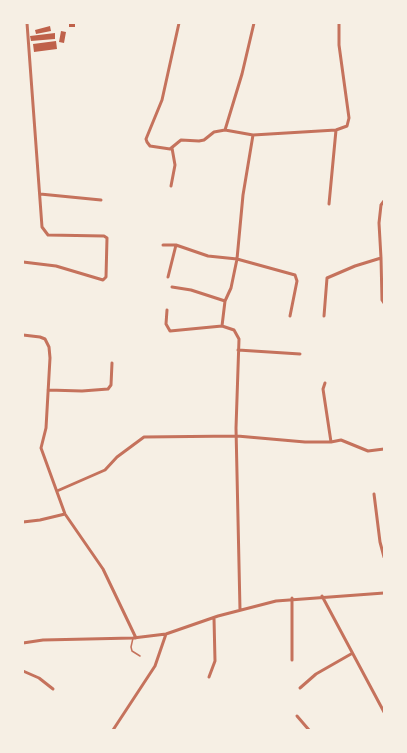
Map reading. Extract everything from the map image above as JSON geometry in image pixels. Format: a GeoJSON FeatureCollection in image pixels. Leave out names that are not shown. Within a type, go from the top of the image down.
{"type":"FeatureCollection","features":[{"type":"Feature","properties":{"kind":"street"},"geometry":{"type":"LineString","coordinates":[[23,262],[56,266],[103,280],[106,277],[107,238],[104,236],[48,235],[42,227],[27,23]]}},
{"type":"Feature","properties":{"kind":"street"},"geometry":{"type":"LineString","coordinates":[[179,23],[162,100],[146,140],[150,146],[172,148],[181,140],[200,141],[214,132],[225,130],[253,135],[336,130],[345,127],[349,122],[339,45],[339,23]]}},
{"type":"Feature","properties":{"kind":"street"},"geometry":{"type":"LineString","coordinates":[[225,130],[242,74],[254,23]]}},
{"type":"Feature","properties":{"kind":"street"},"geometry":{"type":"LineString","coordinates":[[329,204],[336,130]]}},
{"type":"Feature","properties":{"kind":"street"},"geometry":{"type":"LineString","coordinates":[[222,326],[225,301],[231,288],[237,259],[243,195],[253,135]]}},
{"type":"Feature","properties":{"kind":"street"},"geometry":{"type":"LineString","coordinates":[[171,186],[175,165],[172,148]]}},
{"type":"Feature","properties":{"kind":"street"},"geometry":{"type":"LineString","coordinates":[[40,194],[101,200]]}},
{"type":"Feature","properties":{"kind":"street"},"geometry":{"type":"LineString","coordinates":[[384,202],[381,205],[379,223],[382,258],[382,297],[384,303]]}},
{"type":"Feature","properties":{"kind":"street"},"geometry":{"type":"LineString","coordinates":[[163,245],[176,245],[208,256],[237,259],[295,275],[297,281],[290,316]]}},
{"type":"Feature","properties":{"kind":"street"},"geometry":{"type":"LineString","coordinates":[[168,277],[176,245]]}},
{"type":"Feature","properties":{"kind":"street"},"geometry":{"type":"LineString","coordinates":[[324,316],[327,278],[354,266],[382,258]]}},
{"type":"Feature","properties":{"kind":"street"},"geometry":{"type":"LineString","coordinates":[[172,288],[191,290],[225,301]]}},
{"type":"Feature","properties":{"kind":"street"},"geometry":{"type":"LineString","coordinates":[[167,310],[166,324],[170,331],[222,326],[232,328],[236,332],[238,339],[237,436],[240,610]]}},
{"type":"Feature","properties":{"kind":"street"},"geometry":{"type":"LineString","coordinates":[[23,335],[40,337],[48,343],[50,358],[46,428],[42,448],[65,514],[103,569],[134,638]]}},
{"type":"Feature","properties":{"kind":"street"},"geometry":{"type":"LineString","coordinates":[[238,350],[300,354]]}},
{"type":"Feature","properties":{"kind":"street"},"geometry":{"type":"LineString","coordinates":[[48,390],[82,391],[108,388],[111,385],[112,363]]}},
{"type":"Feature","properties":{"kind":"street"},"geometry":{"type":"LineString","coordinates":[[325,383],[323,389],[331,442]]}},
{"type":"Feature","properties":{"kind":"street"},"geometry":{"type":"LineString","coordinates":[[57,491],[105,470],[117,457],[144,437],[237,436],[305,442],[331,442],[341,440],[368,451],[384,449]]}},
{"type":"Feature","properties":{"kind":"street"},"geometry":{"type":"LineString","coordinates":[[374,494],[380,542],[384,557]]}},
{"type":"Feature","properties":{"kind":"street"},"geometry":{"type":"LineString","coordinates":[[23,522],[40,520],[65,514]]}},
{"type":"Feature","properties":{"kind":"street"},"geometry":{"type":"LineString","coordinates":[[23,643],[43,640],[134,638],[166,634],[276,600],[322,596],[384,594]]}},
{"type":"Feature","properties":{"kind":"street"},"geometry":{"type":"LineString","coordinates":[[322,596],[351,654],[384,712]]}},
{"type":"Feature","properties":{"kind":"street"},"geometry":{"type":"LineString","coordinates":[[292,598],[292,660]]}},
{"type":"Feature","properties":{"kind":"street"},"geometry":{"type":"LineString","coordinates":[[209,677],[215,661],[214,618]]}},
{"type":"Feature","properties":{"kind":"street"},"geometry":{"type":"LineString","coordinates":[[113,730],[155,666],[166,634]]}},
{"type":"Feature","properties":{"kind":"street"},"geometry":{"type":"LineString","coordinates":[[300,688],[316,674],[351,654]]}},
{"type":"Feature","properties":{"kind":"street"},"geometry":{"type":"LineString","coordinates":[[23,671],[39,678],[52,689]]}},
{"type":"Feature","properties":{"kind":"street"},"geometry":{"type":"LineString","coordinates":[[297,716],[310,730]]}},
{"type":"Feature","properties":{"kind":"lane"},"geometry":{"type":"LineString","coordinates":[[134,638],[131,647],[132,651],[135,655],[140,656]]}},
{"type":"Feature","properties":{"kind":"building"},"geometry":{"type":"Polygon","coordinates":[[[69,23],[75,23],[75,27],[69,27],[69,23]]]}},
{"type":"Feature","properties":{"kind":"building"},"geometry":{"type":"Polygon","coordinates":[[[50,26],[51,31],[36,34],[35,30],[50,26]]]}},
{"type":"Feature","properties":{"kind":"building"},"geometry":{"type":"Polygon","coordinates":[[[61,31],[66,32],[64,43],[59,42],[61,31]]]}},
{"type":"Feature","properties":{"kind":"building"},"geometry":{"type":"Polygon","coordinates":[[[55,33],[55,39],[31,41],[30,36],[55,33]]]}},
{"type":"Feature","properties":{"kind":"building"},"geometry":{"type":"Polygon","coordinates":[[[56,41],[57,49],[34,52],[33,44],[56,41]]]}}]}
